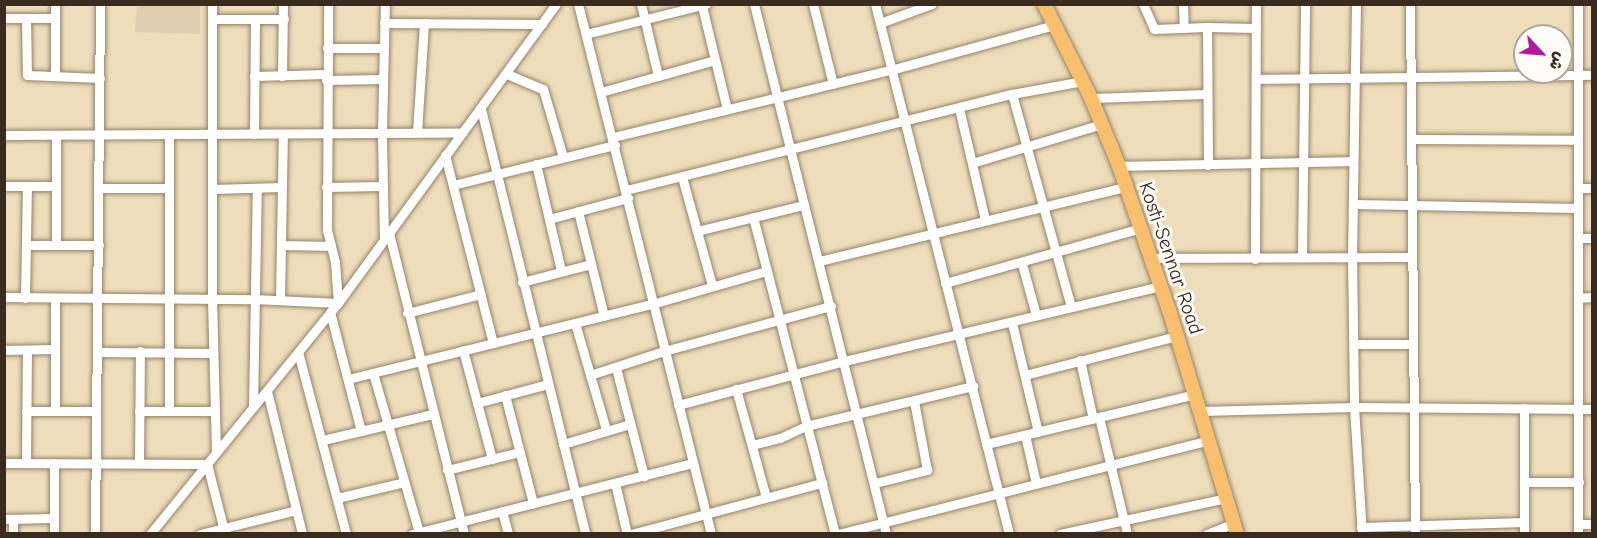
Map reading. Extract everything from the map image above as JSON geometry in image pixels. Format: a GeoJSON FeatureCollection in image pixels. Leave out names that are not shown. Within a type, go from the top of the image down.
{"type":"FeatureCollection","features":[{"type":"Feature","properties":{"kind":"highway","name":"Kosti-Sennar Road"},"geometry":{"type":"LineString","coordinates":[[1044,4],[1091,98],[1119,166],[1202,411],[1236,528]]}},
{"type":"Feature","properties":{"kind":"street"},"geometry":{"type":"LineString","coordinates":[[55,76],[56,4]]}},
{"type":"Feature","properties":{"kind":"street"},"geometry":{"type":"LineString","coordinates":[[95,534],[100,4]]}},
{"type":"Feature","properties":{"kind":"street"},"geometry":{"type":"LineString","coordinates":[[212,4],[212,298],[216,453]]}},
{"type":"Feature","properties":{"kind":"street"},"geometry":{"type":"LineString","coordinates":[[282,76],[283,4]]}},
{"type":"Feature","properties":{"kind":"street"},"geometry":{"type":"LineString","coordinates":[[328,4],[325,133],[327,229],[338,303]]}},
{"type":"Feature","properties":{"kind":"street"},"geometry":{"type":"LineString","coordinates":[[385,4],[382,132],[386,236],[464,534]]}},
{"type":"Feature","properties":{"kind":"street"},"geometry":{"type":"LineString","coordinates":[[150,534],[338,303],[556,4]]}},
{"type":"Feature","properties":{"kind":"street"},"geometry":{"type":"LineString","coordinates":[[578,4],[711,534]]}},
{"type":"Feature","properties":{"kind":"street"},"geometry":{"type":"LineString","coordinates":[[641,4],[658,76]]}},
{"type":"Feature","properties":{"kind":"street"},"geometry":{"type":"LineString","coordinates":[[754,4],[885,529]]}},
{"type":"Feature","properties":{"kind":"street"},"geometry":{"type":"LineString","coordinates":[[813,4],[833,84]]}},
{"type":"Feature","properties":{"kind":"street"},"geometry":{"type":"LineString","coordinates":[[875,4],[973,386],[1008,534]]}},
{"type":"Feature","properties":{"kind":"street"},"geometry":{"type":"LineString","coordinates":[[880,23],[932,4]]}},
{"type":"Feature","properties":{"kind":"street"},"geometry":{"type":"LineString","coordinates":[[1143,4],[1152,28],[1256,28]]}},
{"type":"Feature","properties":{"kind":"street"},"geometry":{"type":"LineString","coordinates":[[1183,4],[1184,28]]}},
{"type":"Feature","properties":{"kind":"street"},"geometry":{"type":"LineString","coordinates":[[1255,259],[1256,4]]}},
{"type":"Feature","properties":{"kind":"street"},"geometry":{"type":"LineString","coordinates":[[1302,256],[1305,4]]}},
{"type":"Feature","properties":{"kind":"street"},"geometry":{"type":"LineString","coordinates":[[1356,4],[1352,256],[1354,407],[1361,530],[1415,530],[1524,522]]}},
{"type":"Feature","properties":{"kind":"street"},"geometry":{"type":"LineString","coordinates":[[1410,4],[1415,530]]}},
{"type":"Feature","properties":{"kind":"street"},"geometry":{"type":"LineString","coordinates":[[1578,4],[1577,140],[1580,238],[1578,529],[1593,524]]}},
{"type":"Feature","properties":{"kind":"street"},"geometry":{"type":"LineString","coordinates":[[586,34],[704,5],[727,109]]}},
{"type":"Feature","properties":{"kind":"street"},"geometry":{"type":"LineString","coordinates":[[4,18],[55,18]]}},
{"type":"Feature","properties":{"kind":"street"},"geometry":{"type":"LineString","coordinates":[[26,18],[26,74],[100,78]]}},
{"type":"Feature","properties":{"kind":"street"},"geometry":{"type":"LineString","coordinates":[[212,19],[284,20]]}},
{"type":"Feature","properties":{"kind":"street"},"geometry":{"type":"LineString","coordinates":[[254,134],[255,19]]}},
{"type":"Feature","properties":{"kind":"street"},"geometry":{"type":"LineString","coordinates":[[384,23],[542,24]]}},
{"type":"Feature","properties":{"kind":"street"},"geometry":{"type":"LineString","coordinates":[[417,132],[424,23]]}},
{"type":"Feature","properties":{"kind":"street"},"geometry":{"type":"LineString","coordinates":[[453,185],[563,157],[727,109],[891,70],[1054,25]]}},
{"type":"Feature","properties":{"kind":"street"},"geometry":{"type":"LineString","coordinates":[[1207,27],[1208,165]]}},
{"type":"Feature","properties":{"kind":"street"},"geometry":{"type":"LineString","coordinates":[[327,48],[383,48]]}},
{"type":"Feature","properties":{"kind":"street"},"geometry":{"type":"LineString","coordinates":[[601,92],[715,60]]}},
{"type":"Feature","properties":{"kind":"street"},"geometry":{"type":"LineString","coordinates":[[507,74],[543,89],[563,157]]}},
{"type":"Feature","properties":{"kind":"street"},"geometry":{"type":"LineString","coordinates":[[1257,79],[1354,76],[1593,75]]}},
{"type":"Feature","properties":{"kind":"street"},"geometry":{"type":"LineString","coordinates":[[254,76],[383,79]]}},
{"type":"Feature","properties":{"kind":"street"},"geometry":{"type":"LineString","coordinates":[[549,219],[682,177],[1012,94],[1083,81]]}},
{"type":"Feature","properties":{"kind":"street"},"geometry":{"type":"LineString","coordinates":[[1012,94],[1071,307]]}},
{"type":"Feature","properties":{"kind":"street"},"geometry":{"type":"LineString","coordinates":[[1091,98],[1207,94]]}},
{"type":"Feature","properties":{"kind":"street"},"geometry":{"type":"LineString","coordinates":[[959,108],[986,220]]}},
{"type":"Feature","properties":{"kind":"street"},"geometry":{"type":"LineString","coordinates":[[481,109],[495,174],[585,534]]}},
{"type":"Feature","properties":{"kind":"street"},"geometry":{"type":"LineString","coordinates":[[972,163],[1102,124]]}},
{"type":"Feature","properties":{"kind":"street"},"geometry":{"type":"LineString","coordinates":[[4,135],[462,133]]}},
{"type":"Feature","properties":{"kind":"street"},"geometry":{"type":"LineString","coordinates":[[280,300],[283,134]]}},
{"type":"Feature","properties":{"kind":"street"},"geometry":{"type":"LineString","coordinates":[[56,135],[56,245]]}},
{"type":"Feature","properties":{"kind":"street"},"geometry":{"type":"LineString","coordinates":[[169,135],[169,410]]}},
{"type":"Feature","properties":{"kind":"street"},"geometry":{"type":"LineString","coordinates":[[1411,140],[1577,140]]}},
{"type":"Feature","properties":{"kind":"street"},"geometry":{"type":"LineString","coordinates":[[445,156],[493,343]]}},
{"type":"Feature","properties":{"kind":"street"},"geometry":{"type":"LineString","coordinates":[[1119,166],[1257,165],[1304,161],[1353,161]]}},
{"type":"Feature","properties":{"kind":"street"},"geometry":{"type":"LineString","coordinates":[[536,164],[561,271]]}},
{"type":"Feature","properties":{"kind":"street"},"geometry":{"type":"LineString","coordinates":[[682,177],[712,285]]}},
{"type":"Feature","properties":{"kind":"street"},"geometry":{"type":"LineString","coordinates":[[4,186],[56,186]]}},
{"type":"Feature","properties":{"kind":"street"},"geometry":{"type":"LineString","coordinates":[[26,298],[27,186]]}},
{"type":"Feature","properties":{"kind":"street"},"geometry":{"type":"LineString","coordinates":[[326,187],[383,186]]}},
{"type":"Feature","properties":{"kind":"street"},"geometry":{"type":"LineString","coordinates":[[212,189],[282,187]]}},
{"type":"Feature","properties":{"kind":"street"},"geometry":{"type":"LineString","coordinates":[[819,261],[1126,187]]}},
{"type":"Feature","properties":{"kind":"street"},"geometry":{"type":"LineString","coordinates":[[100,188],[169,188]]}},
{"type":"Feature","properties":{"kind":"street"},"geometry":{"type":"LineString","coordinates":[[254,408],[257,188]]}},
{"type":"Feature","properties":{"kind":"street"},"geometry":{"type":"LineString","coordinates":[[1578,188],[1593,188]]}},
{"type":"Feature","properties":{"kind":"street"},"geometry":{"type":"LineString","coordinates":[[1353,204],[1578,208]]}},
{"type":"Feature","properties":{"kind":"street"},"geometry":{"type":"LineString","coordinates":[[698,231],[804,205]]}},
{"type":"Feature","properties":{"kind":"street"},"geometry":{"type":"LineString","coordinates":[[578,211],[603,316]]}},
{"type":"Feature","properties":{"kind":"street"},"geometry":{"type":"LineString","coordinates":[[753,217],[836,534],[885,529],[999,492],[1210,440]]}},
{"type":"Feature","properties":{"kind":"street"},"geometry":{"type":"LineString","coordinates":[[945,283],[1058,254],[1141,228]]}},
{"type":"Feature","properties":{"kind":"street"},"geometry":{"type":"LineString","coordinates":[[1580,238],[1593,238]]}},
{"type":"Feature","properties":{"kind":"street"},"geometry":{"type":"LineString","coordinates":[[282,244],[331,246]]}},
{"type":"Feature","properties":{"kind":"street"},"geometry":{"type":"LineString","coordinates":[[26,245],[99,245]]}},
{"type":"Feature","properties":{"kind":"street"},"geometry":{"type":"LineString","coordinates":[[1151,258],[1412,257]]}},
{"type":"Feature","properties":{"kind":"street"},"geometry":{"type":"LineString","coordinates":[[522,282],[591,264]]}},
{"type":"Feature","properties":{"kind":"street"},"geometry":{"type":"LineString","coordinates":[[1022,264],[1036,315]]}},
{"type":"Feature","properties":{"kind":"street"},"geometry":{"type":"LineString","coordinates":[[348,380],[652,304],[766,271]]}},
{"type":"Feature","properties":{"kind":"street"},"geometry":{"type":"LineString","coordinates":[[678,405],[844,361],[1161,286]]}},
{"type":"Feature","properties":{"kind":"street"},"geometry":{"type":"LineString","coordinates":[[407,313],[481,294]]}},
{"type":"Feature","properties":{"kind":"street"},"geometry":{"type":"LineString","coordinates":[[4,297],[212,298],[338,303]]}},
{"type":"Feature","properties":{"kind":"street"},"geometry":{"type":"LineString","coordinates":[[1578,298],[1593,297]]}},
{"type":"Feature","properties":{"kind":"street"},"geometry":{"type":"LineString","coordinates":[[55,298],[55,411]]}},
{"type":"Feature","properties":{"kind":"street"},"geometry":{"type":"LineString","coordinates":[[590,375],[664,351],[831,306]]}},
{"type":"Feature","properties":{"kind":"street"},"geometry":{"type":"LineString","coordinates":[[330,312],[361,431]]}},
{"type":"Feature","properties":{"kind":"street"},"geometry":{"type":"LineString","coordinates":[[575,323],[606,430]]}},
{"type":"Feature","properties":{"kind":"street"},"geometry":{"type":"LineString","coordinates":[[1012,323],[1038,432]]}},
{"type":"Feature","properties":{"kind":"street"},"geometry":{"type":"LineString","coordinates":[[1025,375],[1177,336]]}},
{"type":"Feature","properties":{"kind":"street"},"geometry":{"type":"LineString","coordinates":[[1354,344],[1413,344]]}},
{"type":"Feature","properties":{"kind":"street"},"geometry":{"type":"LineString","coordinates":[[4,350],[54,349]]}},
{"type":"Feature","properties":{"kind":"street"},"geometry":{"type":"LineString","coordinates":[[26,463],[27,350]]}},
{"type":"Feature","properties":{"kind":"street"},"geometry":{"type":"LineString","coordinates":[[463,350],[492,459]]}},
{"type":"Feature","properties":{"kind":"street"},"geometry":{"type":"LineString","coordinates":[[139,462],[140,351]]}},
{"type":"Feature","properties":{"kind":"street"},"geometry":{"type":"LineString","coordinates":[[98,352],[213,353]]}},
{"type":"Feature","properties":{"kind":"street"},"geometry":{"type":"LineString","coordinates":[[298,352],[346,534]]}},
{"type":"Feature","properties":{"kind":"street"},"geometry":{"type":"LineString","coordinates":[[1080,360],[1111,465],[1126,534]]}},
{"type":"Feature","properties":{"kind":"street"},"geometry":{"type":"LineString","coordinates":[[616,368],[644,476]]}},
{"type":"Feature","properties":{"kind":"street"},"geometry":{"type":"LineString","coordinates":[[373,373],[416,533],[693,463]]}},
{"type":"Feature","properties":{"kind":"street"},"geometry":{"type":"LineString","coordinates":[[477,403],[548,384]]}},
{"type":"Feature","properties":{"kind":"street"},"geometry":{"type":"LineString","coordinates":[[752,445],[780,438],[806,426],[973,386]]}},
{"type":"Feature","properties":{"kind":"street"},"geometry":{"type":"LineString","coordinates":[[736,389],[766,497]]}},
{"type":"Feature","properties":{"kind":"street"},"geometry":{"type":"LineString","coordinates":[[267,391],[302,534]]}},
{"type":"Feature","properties":{"kind":"street"},"geometry":{"type":"LineString","coordinates":[[986,444],[1196,394]]}},
{"type":"Feature","properties":{"kind":"street"},"geometry":{"type":"LineString","coordinates":[[505,395],[533,504]]}},
{"type":"Feature","properties":{"kind":"street"},"geometry":{"type":"LineString","coordinates":[[875,483],[927,470],[914,401]]}},
{"type":"Feature","properties":{"kind":"street"},"geometry":{"type":"LineString","coordinates":[[1202,411],[1354,407],[1593,409]]}},
{"type":"Feature","properties":{"kind":"street"},"geometry":{"type":"LineString","coordinates":[[1524,408],[1524,534]]}},
{"type":"Feature","properties":{"kind":"street"},"geometry":{"type":"LineString","coordinates":[[26,411],[96,411]]}},
{"type":"Feature","properties":{"kind":"street"},"geometry":{"type":"LineString","coordinates":[[139,411],[214,411]]}},
{"type":"Feature","properties":{"kind":"street"},"geometry":{"type":"LineString","coordinates":[[323,440],[432,414]]}},
{"type":"Feature","properties":{"kind":"street"},"geometry":{"type":"LineString","coordinates":[[563,444],[630,424]]}},
{"type":"Feature","properties":{"kind":"street"},"geometry":{"type":"LineString","coordinates":[[1025,435],[1036,483]]}},
{"type":"Feature","properties":{"kind":"street"},"geometry":{"type":"LineString","coordinates":[[447,470],[520,452]]}},
{"type":"Feature","properties":{"kind":"street"},"geometry":{"type":"LineString","coordinates":[[4,463],[207,464]]}},
{"type":"Feature","properties":{"kind":"street"},"geometry":{"type":"LineString","coordinates":[[54,463],[54,534]]}},
{"type":"Feature","properties":{"kind":"street"},"geometry":{"type":"LineString","coordinates":[[207,464],[225,530]]}},
{"type":"Feature","properties":{"kind":"street"},"geometry":{"type":"LineString","coordinates":[[337,498],[404,482]]}},
{"type":"Feature","properties":{"kind":"street"},"geometry":{"type":"LineString","coordinates":[[1524,482],[1579,482]]}},
{"type":"Feature","properties":{"kind":"street"},"geometry":{"type":"LineString","coordinates":[[615,483],[629,534],[657,530],[706,513],[822,483]]}},
{"type":"Feature","properties":{"kind":"street"},"geometry":{"type":"LineString","coordinates":[[1065,533],[1227,498]]}},
{"type":"Feature","properties":{"kind":"street"},"geometry":{"type":"LineString","coordinates":[[200,534],[225,530],[296,510]]}},
{"type":"Feature","properties":{"kind":"street"},"geometry":{"type":"LineString","coordinates":[[502,511],[508,534]]}},
{"type":"Feature","properties":{"kind":"street"},"geometry":{"type":"LineString","coordinates":[[13,534],[9,519],[54,518]]}},
{"type":"Feature","properties":{"kind":"street"},"geometry":{"type":"LineString","coordinates":[[1198,534],[1236,528]]}},
{"type":"Feature","properties":{"kind":"shaded area"},"geometry":{"type":"Polygon","coordinates":[[[137,5],[200,5],[200,34],[135,32],[137,5]]]}}]}
